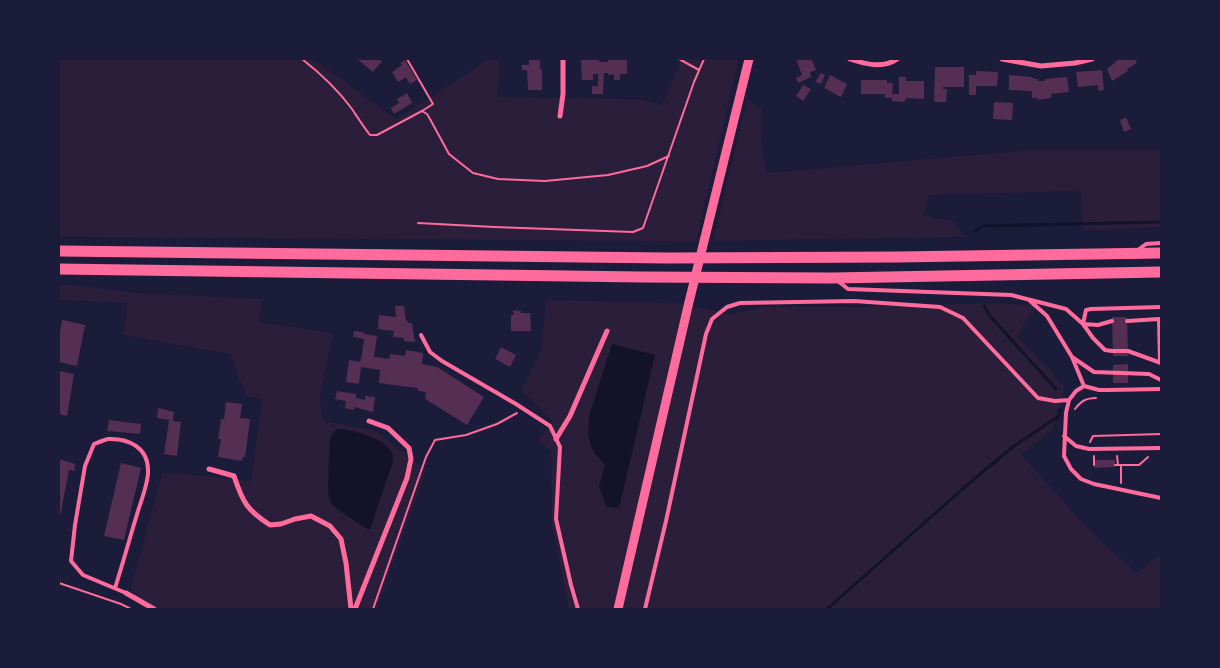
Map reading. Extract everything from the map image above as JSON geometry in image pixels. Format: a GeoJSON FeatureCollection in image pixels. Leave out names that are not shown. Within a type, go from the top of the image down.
{"type":"FeatureCollection","features":[{"type":"Feature","properties":{"kind":"highway"},"geometry":{"type":"LineString","coordinates":[[59,251],[667,258],[1161,253]]}},
{"type":"Feature","properties":{"kind":"highway"},"geometry":{"type":"LineString","coordinates":[[59,269],[832,278],[1161,272]]}},
{"type":"Feature","properties":{"kind":"street"},"geometry":{"type":"LineString","coordinates":[[560,116],[563,94],[563,59]]}},
{"type":"Feature","properties":{"kind":"street"},"geometry":{"type":"LineString","coordinates":[[618,609],[691,292],[749,59]]}},
{"type":"Feature","properties":{"kind":"street"},"geometry":{"type":"LineString","coordinates":[[850,59],[876,65],[892,62],[897,59]]}},
{"type":"Feature","properties":{"kind":"street"},"geometry":{"type":"LineString","coordinates":[[1002,59],[1041,66],[1075,63],[1092,59]]}},
{"type":"Feature","properties":{"kind":"street"},"geometry":{"type":"LineString","coordinates":[[556,439],[570,416],[608,331]]}},
{"type":"Feature","properties":{"kind":"street"},"geometry":{"type":"LineString","coordinates":[[355,609],[407,478],[411,459],[409,448],[394,433],[388,428],[369,421]]}},
{"type":"Feature","properties":{"kind":"street"},"geometry":{"type":"LineString","coordinates":[[209,469],[234,476],[240,496],[250,510],[270,525],[282,524],[310,516],[330,526],[340,539],[346,563],[351,609]]}},
{"type":"Feature","properties":{"kind":"street"},"geometry":{"type":"LineString","coordinates":[[126,593],[154,609]]}},
{"type":"Feature","properties":{"kind":"lane"},"geometry":{"type":"LineString","coordinates":[[1134,253],[1146,244],[1161,243]]}},
{"type":"Feature","properties":{"kind":"lane"},"geometry":{"type":"LineString","coordinates":[[832,278],[848,289],[1011,295],[1028,298],[1066,309],[1083,324],[1105,350],[1128,352],[1160,362],[1159,319],[1127,321]]}},
{"type":"Feature","properties":{"kind":"lane"},"geometry":{"type":"LineString","coordinates":[[1028,298],[1047,316],[1072,357],[1084,386]]}},
{"type":"Feature","properties":{"kind":"lane"},"geometry":{"type":"LineString","coordinates":[[645,609],[706,334],[712,319],[727,307],[740,303],[854,301],[940,307],[963,318],[1038,398],[1055,401],[1069,400]]}},
{"type":"Feature","properties":{"kind":"lane"},"geometry":{"type":"LineString","coordinates":[[1083,324],[1086,310],[1161,307]]}},
{"type":"Feature","properties":{"kind":"lane"},"geometry":{"type":"LineString","coordinates":[[1083,324],[1098,325],[1112,321]]}},
{"type":"Feature","properties":{"kind":"lane"},"geometry":{"type":"LineString","coordinates":[[421,335],[430,352],[442,361],[550,426],[560,447],[556,519],[570,585],[578,609]]}},
{"type":"Feature","properties":{"kind":"lane"},"geometry":{"type":"LineString","coordinates":[[1072,357],[1094,372],[1150,374],[1161,380]]}},
{"type":"Feature","properties":{"kind":"lane"},"geometry":{"type":"LineString","coordinates":[[1161,389],[1099,390],[1084,386],[1076,391],[1069,400],[1064,436],[1064,456],[1071,469],[1081,479],[1094,484],[1161,498]]}},
{"type":"Feature","properties":{"kind":"lane"},"geometry":{"type":"LineString","coordinates":[[1064,436],[1076,446],[1089,449],[1161,448]]}},
{"type":"Feature","properties":{"kind":"lane"},"geometry":{"type":"LineString","coordinates":[[115,588],[148,472],[147,462],[143,453],[135,445],[126,440],[107,439],[94,444],[85,466],[75,525],[72,561],[83,575],[126,593]]}},
{"type":"Feature","properties":{"kind":"path"},"geometry":{"type":"LineString","coordinates":[[302,59],[336,90],[370,135],[377,135],[433,104],[407,59]]}},
{"type":"Feature","properties":{"kind":"path"},"geometry":{"type":"LineString","coordinates":[[679,59],[699,70]]}},
{"type":"Feature","properties":{"kind":"path"},"geometry":{"type":"LineString","coordinates":[[418,223],[633,232],[642,228],[704,59]]}},
{"type":"Feature","properties":{"kind":"path"},"geometry":{"type":"LineString","coordinates":[[422,111],[430,119],[450,154],[473,173],[498,179],[545,181],[608,175],[647,166],[669,156]]}},
{"type":"Feature","properties":{"kind":"path"},"geometry":{"type":"LineString","coordinates":[[1073,416],[1079,403],[1086,399],[1099,398]]}},
{"type":"Feature","properties":{"kind":"path"},"geometry":{"type":"LineString","coordinates":[[372,609],[426,457],[435,440],[466,435],[497,424],[524,410]]}},
{"type":"Feature","properties":{"kind":"path"},"geometry":{"type":"LineString","coordinates":[[1090,442],[1093,436],[1161,434]]}},
{"type":"Feature","properties":{"kind":"path"},"geometry":{"type":"LineString","coordinates":[[1094,454],[1094,465]]}},
{"type":"Feature","properties":{"kind":"path"},"geometry":{"type":"LineString","coordinates":[[1115,465],[1139,465],[1150,454]]}},
{"type":"Feature","properties":{"kind":"path"},"geometry":{"type":"LineString","coordinates":[[1121,465],[1121,483]]}},
{"type":"Feature","properties":{"kind":"path"},"geometry":{"type":"LineString","coordinates":[[59,583],[131,609]]}},
{"type":"Feature","properties":{"kind":"shaded area"},"geometry":{"type":"Polygon","coordinates":[[[59,59],[313,59],[397,119],[489,59],[498,59],[500,65],[498,97],[639,99],[662,105],[682,59],[739,59],[696,242],[59,237],[59,59]]]}},
{"type":"Feature","properties":{"kind":"shaded area"},"geometry":{"type":"Polygon","coordinates":[[[747,99],[761,109],[762,142],[766,173],[1032,150],[1161,150],[1161,227],[1083,230],[1081,191],[929,195],[924,216],[953,221],[966,237],[713,241],[747,99]]]}},
{"type":"Feature","properties":{"kind":"shaded area"},"geometry":{"type":"Polygon","coordinates":[[[59,285],[74,285],[137,293],[262,299],[259,322],[333,333],[320,396],[323,421],[377,431],[426,470],[377,609],[142,609],[131,587],[162,474],[179,473],[251,481],[262,399],[246,396],[230,354],[123,335],[128,303],[59,300],[59,285]]]}},
{"type":"Feature","properties":{"kind":"shaded area"},"geometry":{"type":"Polygon","coordinates":[[[546,300],[677,303],[731,314],[763,307],[854,307],[990,303],[1037,305],[1017,336],[1065,387],[1052,431],[1021,454],[1091,532],[1137,573],[1161,554],[1161,609],[569,609],[552,523],[551,451],[538,441],[552,421],[521,391],[542,348],[546,300]]]}},
{"type":"Feature","properties":{"kind":"shaded area"},"geometry":{"type":"Polygon","coordinates":[[[612,344],[655,355],[619,508],[607,507],[599,487],[605,464],[595,454],[588,435],[589,416],[612,344]]]}},
{"type":"Feature","properties":{"kind":"shaded area"},"geometry":{"type":"Polygon","coordinates":[[[337,429],[360,433],[378,440],[390,450],[393,456],[370,529],[342,512],[330,501],[328,481],[330,439],[337,429]]]}},
{"type":"Feature","properties":{"kind":"building"},"geometry":{"type":"Polygon","coordinates":[[[357,59],[379,59],[382,61],[373,72],[357,59]]]}},
{"type":"Feature","properties":{"kind":"building"},"geometry":{"type":"Polygon","coordinates":[[[529,59],[540,59],[542,90],[528,90],[527,70],[522,70],[522,65],[529,65],[529,59]]]}},
{"type":"Feature","properties":{"kind":"building"},"geometry":{"type":"Polygon","coordinates":[[[796,59],[811,59],[816,70],[810,72],[811,77],[798,83],[796,78],[802,75],[796,59]]]}},
{"type":"Feature","properties":{"kind":"building"},"geometry":{"type":"Polygon","coordinates":[[[1116,59],[1135,59],[1137,63],[1112,81],[1107,69],[1117,61],[1116,59]]]}},
{"type":"Feature","properties":{"kind":"building"},"geometry":{"type":"Polygon","coordinates":[[[405,60],[417,80],[410,84],[406,77],[398,82],[392,72],[402,65],[400,63],[405,60]]]}},
{"type":"Feature","properties":{"kind":"building"},"geometry":{"type":"Polygon","coordinates":[[[581,60],[608,62],[608,60],[627,60],[627,74],[620,74],[620,80],[614,80],[614,74],[608,75],[608,73],[604,73],[603,94],[592,94],[592,86],[598,86],[598,74],[593,74],[593,80],[582,80],[581,60]]]}},
{"type":"Feature","properties":{"kind":"building"},"geometry":{"type":"Polygon","coordinates":[[[935,67],[964,67],[964,87],[943,87],[943,89],[947,89],[946,102],[934,102],[935,67]]]}},
{"type":"Feature","properties":{"kind":"building"},"geometry":{"type":"Polygon","coordinates":[[[1102,70],[1104,90],[1098,91],[1098,85],[1078,87],[1076,72],[1102,70]]]}},
{"type":"Feature","properties":{"kind":"building"},"geometry":{"type":"Polygon","coordinates":[[[976,71],[998,72],[997,86],[976,86],[976,95],[969,95],[969,75],[976,75],[976,71]]]}},
{"type":"Feature","properties":{"kind":"building"},"geometry":{"type":"Polygon","coordinates":[[[821,73],[825,75],[821,84],[815,82],[821,73]]]}},
{"type":"Feature","properties":{"kind":"building"},"geometry":{"type":"Polygon","coordinates":[[[830,75],[847,84],[841,97],[824,88],[830,75]]]}},
{"type":"Feature","properties":{"kind":"building"},"geometry":{"type":"Polygon","coordinates":[[[1009,75],[1032,77],[1038,79],[1038,81],[1067,77],[1069,92],[1051,94],[1051,98],[1037,100],[1038,98],[1032,98],[1032,91],[1009,90],[1009,75]]]}},
{"type":"Feature","properties":{"kind":"building"},"geometry":{"type":"Polygon","coordinates":[[[899,77],[906,77],[906,81],[924,81],[924,99],[907,98],[904,102],[892,101],[892,98],[885,98],[885,94],[861,94],[861,80],[887,80],[887,83],[893,83],[892,94],[899,94],[899,77]]]}},
{"type":"Feature","properties":{"kind":"building"},"geometry":{"type":"Polygon","coordinates":[[[803,85],[811,89],[803,101],[796,96],[803,85]]]}},
{"type":"Feature","properties":{"kind":"building"},"geometry":{"type":"Polygon","coordinates":[[[407,93],[412,103],[394,114],[391,108],[399,103],[397,99],[407,93]]]}},
{"type":"Feature","properties":{"kind":"building"},"geometry":{"type":"Polygon","coordinates":[[[994,102],[1013,103],[1012,120],[993,119],[994,102]]]}},
{"type":"Feature","properties":{"kind":"building"},"geometry":{"type":"Polygon","coordinates":[[[1126,117],[1131,129],[1124,132],[1120,120],[1126,117]]]}},
{"type":"Feature","properties":{"kind":"building"},"geometry":{"type":"Polygon","coordinates":[[[395,306],[404,306],[406,321],[412,323],[415,342],[393,337],[394,331],[378,329],[379,315],[396,317],[395,306]]]}},
{"type":"Feature","properties":{"kind":"building"},"geometry":{"type":"Polygon","coordinates":[[[513,310],[521,311],[521,313],[530,313],[531,331],[511,331],[511,315],[514,315],[513,310]]]}},
{"type":"Feature","properties":{"kind":"building"},"geometry":{"type":"Polygon","coordinates":[[[1112,317],[1127,317],[1128,356],[1113,356],[1112,317]]]}},
{"type":"Feature","properties":{"kind":"building"},"geometry":{"type":"Polygon","coordinates":[[[62,320],[85,325],[77,366],[59,362],[59,338],[62,320]]]}},
{"type":"Feature","properties":{"kind":"building"},"geometry":{"type":"Polygon","coordinates":[[[354,331],[377,336],[374,357],[389,359],[390,354],[405,356],[406,350],[423,353],[422,364],[437,367],[484,397],[467,425],[425,399],[426,392],[418,391],[418,388],[379,383],[380,370],[361,367],[359,384],[346,382],[349,360],[360,362],[362,355],[364,339],[353,337],[354,331]]]}},
{"type":"Feature","properties":{"kind":"building"},"geometry":{"type":"Polygon","coordinates":[[[501,347],[516,355],[510,367],[495,359],[501,347]]]}},
{"type":"Feature","properties":{"kind":"building"},"geometry":{"type":"Polygon","coordinates":[[[1128,364],[1128,383],[1113,383],[1113,365],[1128,364]]]}},
{"type":"Feature","properties":{"kind":"building"},"geometry":{"type":"Polygon","coordinates":[[[59,371],[74,374],[67,416],[59,414],[59,371]]]}},
{"type":"Feature","properties":{"kind":"building"},"geometry":{"type":"Polygon","coordinates":[[[337,391],[356,394],[356,398],[365,400],[365,396],[375,397],[373,412],[354,407],[354,410],[345,408],[346,401],[335,399],[337,391]]]}},
{"type":"Feature","properties":{"kind":"building"},"geometry":{"type":"Polygon","coordinates":[[[226,402],[242,404],[240,418],[250,419],[245,457],[243,457],[242,461],[218,457],[221,439],[218,439],[221,419],[224,419],[226,402]]]}},
{"type":"Feature","properties":{"kind":"building"},"geometry":{"type":"Polygon","coordinates":[[[158,408],[174,412],[173,421],[181,422],[177,456],[164,454],[169,420],[157,418],[158,408]]]}},
{"type":"Feature","properties":{"kind":"building"},"geometry":{"type":"Polygon","coordinates":[[[109,420],[141,424],[140,434],[107,431],[109,420]]]}},
{"type":"Feature","properties":{"kind":"building"},"geometry":{"type":"Polygon","coordinates":[[[59,459],[75,464],[74,471],[69,470],[60,517],[59,459]]]}},
{"type":"Feature","properties":{"kind":"building"},"geometry":{"type":"Polygon","coordinates":[[[1094,460],[1115,460],[1115,467],[1094,468],[1094,460]]]}},
{"type":"Feature","properties":{"kind":"building"},"geometry":{"type":"Polygon","coordinates":[[[121,463],[141,468],[124,540],[104,536],[121,463]]]}},
{"type":"Feature","properties":{"kind":"waterway"},"geometry":{"type":"LineString","coordinates":[[975,231],[982,226],[1161,222]]}},
{"type":"Feature","properties":{"kind":"waterway"},"geometry":{"type":"LineString","coordinates":[[984,306],[990,316],[1056,389]]}},
{"type":"Feature","properties":{"kind":"waterway"},"geometry":{"type":"LineString","coordinates":[[827,609],[974,479],[1014,446],[1059,416],[1060,410]]}}]}
